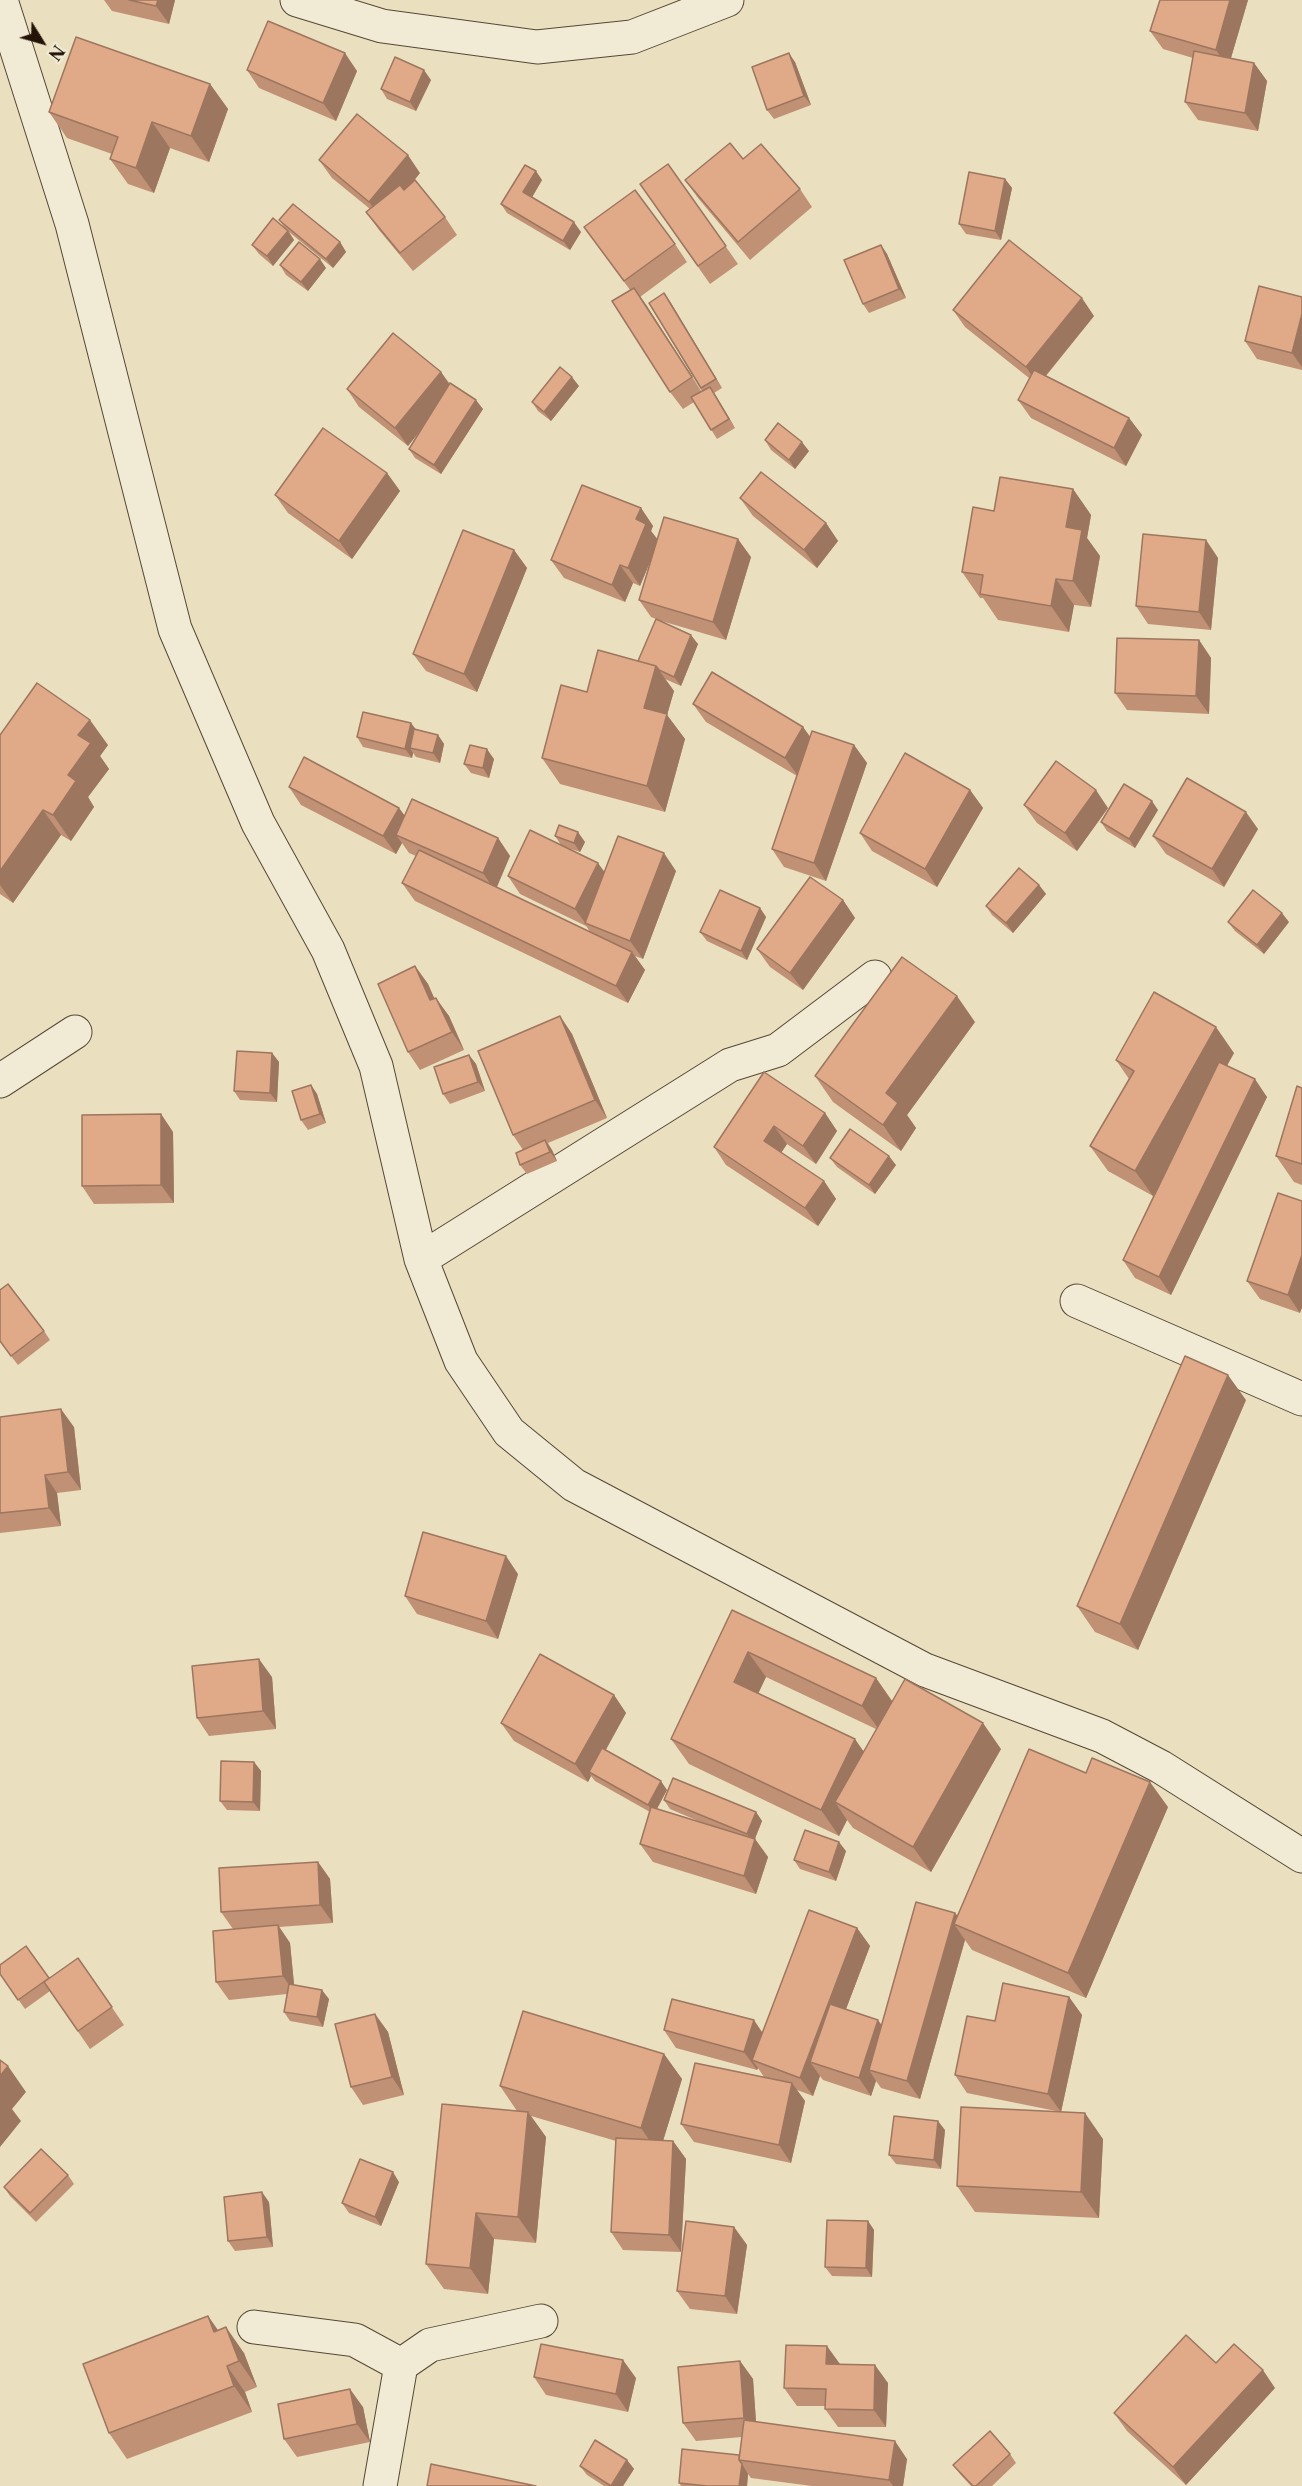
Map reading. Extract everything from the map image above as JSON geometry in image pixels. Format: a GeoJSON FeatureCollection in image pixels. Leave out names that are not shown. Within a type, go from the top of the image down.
{"type":"FeatureCollection","features":[{"type":"Feature","properties":{"kind":"street"},"geometry":{"type":"LineString","coordinates":[[1,0],[72,224],[175,629],[258,823],[328,950],[376,1066],[422,1259],[461,1361],[509,1432],[574,1485],[925,1670],[1102,1736],[1151,1761],[1302,1856]]}},
{"type":"Feature","properties":{"kind":"street"},"geometry":{"type":"LineString","coordinates":[[297,0],[382,26],[537,47],[632,38],[727,0]]}},
{"type":"Feature","properties":{"kind":"street"},"geometry":{"type":"LineString","coordinates":[[422,1259],[730,1065],[778,1050],[875,977]]}},
{"type":"Feature","properties":{"kind":"street"},"geometry":{"type":"LineString","coordinates":[[0,1081],[75,1032]]}},
{"type":"Feature","properties":{"kind":"street"},"geometry":{"type":"LineString","coordinates":[[1077,1301],[1302,1399]]}},
{"type":"Feature","properties":{"kind":"street"},"geometry":{"type":"LineString","coordinates":[[380,2486],[401,2366],[430,2345],[541,2321]]}},
{"type":"Feature","properties":{"kind":"street"},"geometry":{"type":"LineString","coordinates":[[254,2327],[355,2340],[401,2366]]}},
{"type":"Feature","properties":{"kind":"building"},"geometry":{"type":"Polygon","coordinates":[[[129,0],[158,0],[156,6],[129,0]]]}},
{"type":"Feature","properties":{"kind":"building"},"geometry":{"type":"Polygon","coordinates":[[[1160,0],[1230,0],[1216,50],[1150,31],[1160,0]]]}},
{"type":"Feature","properties":{"kind":"building"},"geometry":{"type":"Polygon","coordinates":[[[268,21],[345,53],[323,103],[247,70],[268,21]]]}},
{"type":"Feature","properties":{"kind":"building"},"geometry":{"type":"Polygon","coordinates":[[[76,37],[210,84],[191,136],[152,122],[136,168],[110,159],[118,137],[49,112],[76,37]]]}},
{"type":"Feature","properties":{"kind":"building"},"geometry":{"type":"Polygon","coordinates":[[[1194,51],[1254,63],[1245,113],[1185,102],[1194,51]]]}},
{"type":"Feature","properties":{"kind":"building"},"geometry":{"type":"Polygon","coordinates":[[[789,53],[804,96],[767,110],[752,67],[789,53]]]}},
{"type":"Feature","properties":{"kind":"building"},"geometry":{"type":"Polygon","coordinates":[[[395,57],[424,70],[410,102],[381,89],[395,57]]]}},
{"type":"Feature","properties":{"kind":"building"},"geometry":{"type":"Polygon","coordinates":[[[357,114],[408,155],[369,202],[319,160],[357,114]]]}},
{"type":"Feature","properties":{"kind":"building"},"geometry":{"type":"Polygon","coordinates":[[[730,143],[743,159],[761,144],[800,189],[738,242],[685,180],[730,143]]]}},
{"type":"Feature","properties":{"kind":"building"},"geometry":{"type":"Polygon","coordinates":[[[668,164],[726,246],[698,266],[640,184],[668,164]]]}},
{"type":"Feature","properties":{"kind":"building"},"geometry":{"type":"Polygon","coordinates":[[[525,165],[536,171],[523,192],[574,222],[563,241],[501,204],[525,165]]]}},
{"type":"Feature","properties":{"kind":"building"},"geometry":{"type":"Polygon","coordinates":[[[969,172],[1005,179],[995,231],[959,224],[969,172]]]}},
{"type":"Feature","properties":{"kind":"building"},"geometry":{"type":"Polygon","coordinates":[[[415,180],[445,217],[400,253],[366,212],[400,185],[404,190],[415,180]]]}},
{"type":"Feature","properties":{"kind":"building"},"geometry":{"type":"Polygon","coordinates":[[[635,190],[675,244],[624,281],[584,227],[635,190]]]}},
{"type":"Feature","properties":{"kind":"building"},"geometry":{"type":"Polygon","coordinates":[[[293,204],[340,242],[326,259],[279,220],[293,204]]]}},
{"type":"Feature","properties":{"kind":"building"},"geometry":{"type":"Polygon","coordinates":[[[273,218],[288,231],[267,256],[252,245],[273,218]]]}},
{"type":"Feature","properties":{"kind":"building"},"geometry":{"type":"Polygon","coordinates":[[[1009,240],[1082,298],[1026,367],[953,310],[1009,240]]]}},
{"type":"Feature","properties":{"kind":"building"},"geometry":{"type":"Polygon","coordinates":[[[299,242],[320,259],[301,282],[280,265],[299,242]]]}},
{"type":"Feature","properties":{"kind":"building"},"geometry":{"type":"Polygon","coordinates":[[[881,245],[899,289],[863,304],[844,260],[881,245]]]}},
{"type":"Feature","properties":{"kind":"building"},"geometry":{"type":"Polygon","coordinates":[[[1259,286],[1302,297],[1302,314],[1292,353],[1245,341],[1259,286]]]}},
{"type":"Feature","properties":{"kind":"building"},"geometry":{"type":"Polygon","coordinates":[[[634,288],[692,377],[670,392],[612,301],[634,288]]]}},
{"type":"Feature","properties":{"kind":"building"},"geometry":{"type":"Polygon","coordinates":[[[664,293],[716,379],[701,388],[649,303],[664,293]]]}},
{"type":"Feature","properties":{"kind":"building"},"geometry":{"type":"Polygon","coordinates":[[[393,333],[441,372],[395,428],[347,389],[393,333]]]}},
{"type":"Feature","properties":{"kind":"building"},"geometry":{"type":"Polygon","coordinates":[[[560,367],[572,377],[544,412],[532,402],[560,367]]]}},
{"type":"Feature","properties":{"kind":"building"},"geometry":{"type":"Polygon","coordinates":[[[1034,370],[1129,418],[1114,448],[1018,400],[1034,370]]]}},
{"type":"Feature","properties":{"kind":"building"},"geometry":{"type":"Polygon","coordinates":[[[450,383],[476,400],[434,465],[409,449],[450,383]]]}},
{"type":"Feature","properties":{"kind":"building"},"geometry":{"type":"Polygon","coordinates":[[[710,387],[729,419],[711,430],[691,397],[710,387]]]}},
{"type":"Feature","properties":{"kind":"building"},"geometry":{"type":"Polygon","coordinates":[[[778,423],[802,442],[789,460],[765,440],[778,423]]]}},
{"type":"Feature","properties":{"kind":"building"},"geometry":{"type":"Polygon","coordinates":[[[323,428],[387,473],[339,541],[275,495],[323,428]]]}},
{"type":"Feature","properties":{"kind":"building"},"geometry":{"type":"Polygon","coordinates":[[[761,472],[826,523],[804,550],[740,498],[761,472]]]}},
{"type":"Feature","properties":{"kind":"building"},"geometry":{"type":"Polygon","coordinates":[[[1000,477],[1073,489],[1066,527],[1082,530],[1073,581],[1056,579],[1051,606],[980,594],[983,575],[962,572],[973,507],[994,511],[1000,477]]]}},
{"type":"Feature","properties":{"kind":"building"},"geometry":{"type":"Polygon","coordinates":[[[582,485],[641,508],[636,519],[646,524],[628,568],[620,565],[612,585],[551,560],[582,485]]]}},
{"type":"Feature","properties":{"kind":"building"},"geometry":{"type":"Polygon","coordinates":[[[664,517],[738,539],[713,622],[639,600],[664,517]]]}},
{"type":"Feature","properties":{"kind":"building"},"geometry":{"type":"Polygon","coordinates":[[[463,530],[514,550],[464,674],[413,654],[463,530]]]}},
{"type":"Feature","properties":{"kind":"building"},"geometry":{"type":"Polygon","coordinates":[[[1143,534],[1206,540],[1199,612],[1136,606],[1143,534]]]}},
{"type":"Feature","properties":{"kind":"building"},"geometry":{"type":"Polygon","coordinates":[[[656,619],[691,635],[674,677],[659,670],[656,666],[638,661],[656,619]]]}},
{"type":"Feature","properties":{"kind":"building"},"geometry":{"type":"Polygon","coordinates":[[[1117,638],[1199,640],[1196,696],[1115,693],[1117,638]]]}},
{"type":"Feature","properties":{"kind":"building"},"geometry":{"type":"Polygon","coordinates":[[[598,650],[656,666],[644,708],[667,714],[647,786],[542,758],[561,685],[587,692],[598,650]]]}},
{"type":"Feature","properties":{"kind":"building"},"geometry":{"type":"Polygon","coordinates":[[[712,672],[803,727],[785,758],[693,704],[712,672]]]}},
{"type":"Feature","properties":{"kind":"building"},"geometry":{"type":"Polygon","coordinates":[[[37,683],[90,720],[78,735],[91,743],[68,775],[76,781],[53,815],[43,810],[0,871],[0,735],[37,683]]]}},
{"type":"Feature","properties":{"kind":"building"},"geometry":{"type":"Polygon","coordinates":[[[363,712],[411,723],[405,749],[357,737],[363,712]]]}},
{"type":"Feature","properties":{"kind":"building"},"geometry":{"type":"Polygon","coordinates":[[[414,729],[438,735],[433,753],[410,748],[414,729]]]}},
{"type":"Feature","properties":{"kind":"building"},"geometry":{"type":"Polygon","coordinates":[[[812,731],[854,745],[814,863],[772,849],[812,731]]]}},
{"type":"Feature","properties":{"kind":"building"},"geometry":{"type":"Polygon","coordinates":[[[470,745],[487,749],[483,768],[464,764],[470,745]]]}},
{"type":"Feature","properties":{"kind":"building"},"geometry":{"type":"Polygon","coordinates":[[[905,753],[970,790],[925,869],[860,833],[905,753]]]}},
{"type":"Feature","properties":{"kind":"building"},"geometry":{"type":"Polygon","coordinates":[[[304,757],[399,808],[383,836],[289,787],[304,757]]]}},
{"type":"Feature","properties":{"kind":"building"},"geometry":{"type":"Polygon","coordinates":[[[1056,761],[1096,790],[1065,833],[1024,805],[1056,761]]]}},
{"type":"Feature","properties":{"kind":"building"},"geometry":{"type":"Polygon","coordinates":[[[1187,778],[1246,812],[1212,869],[1153,836],[1187,778]]]}},
{"type":"Feature","properties":{"kind":"building"},"geometry":{"type":"Polygon","coordinates":[[[1124,784],[1152,801],[1129,839],[1101,822],[1124,784]]]}},
{"type":"Feature","properties":{"kind":"building"},"geometry":{"type":"Polygon","coordinates":[[[412,799],[498,838],[483,873],[396,835],[412,799]]]}},
{"type":"Feature","properties":{"kind":"building"},"geometry":{"type":"Polygon","coordinates":[[[559,825],[578,832],[574,843],[555,836],[559,825]]]}},
{"type":"Feature","properties":{"kind":"building"},"geometry":{"type":"Polygon","coordinates":[[[530,830],[598,863],[575,909],[508,876],[530,830]]]}},
{"type":"Feature","properties":{"kind":"building"},"geometry":{"type":"Polygon","coordinates":[[[618,836],[664,853],[630,941],[585,923],[618,836]]]}},
{"type":"Feature","properties":{"kind":"building"},"geometry":{"type":"Polygon","coordinates":[[[419,850],[632,952],[616,986],[402,883],[419,850]]]}},
{"type":"Feature","properties":{"kind":"building"},"geometry":{"type":"Polygon","coordinates":[[[1019,868],[1039,885],[1006,923],[986,906],[1019,868]]]}},
{"type":"Feature","properties":{"kind":"building"},"geometry":{"type":"Polygon","coordinates":[[[810,877],[843,900],[790,973],[757,949],[810,877]]]}},
{"type":"Feature","properties":{"kind":"building"},"geometry":{"type":"Polygon","coordinates":[[[720,890],[760,908],[741,951],[700,932],[720,890]]]}},
{"type":"Feature","properties":{"kind":"building"},"geometry":{"type":"Polygon","coordinates":[[[1253,890],[1282,913],[1257,945],[1228,922],[1253,890]]]}},
{"type":"Feature","properties":{"kind":"building"},"geometry":{"type":"Polygon","coordinates":[[[902,957],[957,996],[886,1093],[898,1103],[883,1125],[815,1076],[902,957]]]}},
{"type":"Feature","properties":{"kind":"building"},"geometry":{"type":"Polygon","coordinates":[[[415,966],[430,1000],[436,998],[452,1032],[408,1052],[378,984],[415,966]]]}},
{"type":"Feature","properties":{"kind":"building"},"geometry":{"type":"Polygon","coordinates":[[[1154,992],[1216,1027],[1135,1171],[1090,1146],[1134,1071],[1116,1060],[1154,992]]]}},
{"type":"Feature","properties":{"kind":"building"},"geometry":{"type":"Polygon","coordinates":[[[560,1016],[595,1100],[513,1135],[478,1051],[560,1016]]]}},
{"type":"Feature","properties":{"kind":"building"},"geometry":{"type":"Polygon","coordinates":[[[237,1051],[272,1053],[270,1093],[234,1091],[237,1051]]]}},
{"type":"Feature","properties":{"kind":"building"},"geometry":{"type":"Polygon","coordinates":[[[469,1055],[478,1082],[443,1094],[434,1067],[469,1055]]]}},
{"type":"Feature","properties":{"kind":"building"},"geometry":{"type":"Polygon","coordinates":[[[1219,1062],[1255,1079],[1159,1277],[1123,1260],[1219,1062]]]}},
{"type":"Feature","properties":{"kind":"building"},"geometry":{"type":"Polygon","coordinates":[[[764,1072],[825,1113],[803,1146],[774,1126],[764,1141],[824,1181],[805,1208],[714,1147],[764,1072]]]}},
{"type":"Feature","properties":{"kind":"building"},"geometry":{"type":"Polygon","coordinates":[[[311,1085],[320,1114],[301,1120],[292,1091],[311,1085]]]}},
{"type":"Feature","properties":{"kind":"building"},"geometry":{"type":"Polygon","coordinates":[[[1297,1086],[1302,1088],[1302,1164],[1276,1156],[1297,1086]]]}},
{"type":"Feature","properties":{"kind":"building"},"geometry":{"type":"Polygon","coordinates":[[[161,1114],[161,1185],[82,1186],[82,1115],[161,1114]]]}},
{"type":"Feature","properties":{"kind":"building"},"geometry":{"type":"Polygon","coordinates":[[[850,1129],[889,1156],[869,1185],[830,1158],[850,1129]]]}},
{"type":"Feature","properties":{"kind":"building"},"geometry":{"type":"Polygon","coordinates":[[[545,1140],[550,1152],[520,1165],[516,1153],[545,1140]]]}},
{"type":"Feature","properties":{"kind":"building"},"geometry":{"type":"Polygon","coordinates":[[[1278,1193],[1302,1201],[1302,1255],[1288,1295],[1247,1281],[1278,1193]]]}},
{"type":"Feature","properties":{"kind":"building"},"geometry":{"type":"Polygon","coordinates":[[[8,1284],[44,1331],[11,1356],[0,1341],[0,1290],[8,1284]]]}},
{"type":"Feature","properties":{"kind":"building"},"geometry":{"type":"Polygon","coordinates":[[[1185,1356],[1228,1375],[1120,1624],[1077,1606],[1185,1356]]]}},
{"type":"Feature","properties":{"kind":"building"},"geometry":{"type":"Polygon","coordinates":[[[61,1409],[68,1472],[45,1475],[49,1508],[0,1513],[0,1417],[61,1409]]]}},
{"type":"Feature","properties":{"kind":"building"},"geometry":{"type":"Polygon","coordinates":[[[423,1532],[506,1556],[486,1621],[405,1596],[423,1532]]]}},
{"type":"Feature","properties":{"kind":"building"},"geometry":{"type":"Polygon","coordinates":[[[732,1610],[876,1678],[862,1706],[748,1652],[734,1682],[855,1739],[821,1810],[671,1739],[732,1610]]]}},
{"type":"Feature","properties":{"kind":"building"},"geometry":{"type":"Polygon","coordinates":[[[540,1654],[614,1695],[575,1764],[501,1723],[540,1654]]]}},
{"type":"Feature","properties":{"kind":"building"},"geometry":{"type":"Polygon","coordinates":[[[259,1659],[263,1711],[197,1718],[192,1666],[259,1659]]]}},
{"type":"Feature","properties":{"kind":"building"},"geometry":{"type":"Polygon","coordinates":[[[905,1679],[983,1723],[913,1847],[835,1802],[905,1679]]]}},
{"type":"Feature","properties":{"kind":"building"},"geometry":{"type":"Polygon","coordinates":[[[602,1748],[661,1781],[648,1805],[589,1772],[602,1748]]]}},
{"type":"Feature","properties":{"kind":"building"},"geometry":{"type":"Polygon","coordinates":[[[1029,1749],[1086,1773],[1092,1758],[1150,1782],[1068,1973],[954,1924],[1029,1749]]]}},
{"type":"Feature","properties":{"kind":"building"},"geometry":{"type":"Polygon","coordinates":[[[221,1761],[254,1762],[253,1802],[220,1801],[221,1761]]]}},
{"type":"Feature","properties":{"kind":"building"},"geometry":{"type":"Polygon","coordinates":[[[673,1778],[756,1812],[747,1834],[664,1800],[673,1778]]]}},
{"type":"Feature","properties":{"kind":"building"},"geometry":{"type":"Polygon","coordinates":[[[651,1807],[755,1839],[744,1876],[640,1844],[651,1807]]]}},
{"type":"Feature","properties":{"kind":"building"},"geometry":{"type":"Polygon","coordinates":[[[805,1830],[839,1842],[829,1872],[794,1860],[805,1830]]]}},
{"type":"Feature","properties":{"kind":"building"},"geometry":{"type":"Polygon","coordinates":[[[318,1862],[320,1905],[221,1912],[219,1868],[318,1862]]]}},
{"type":"Feature","properties":{"kind":"building"},"geometry":{"type":"Polygon","coordinates":[[[916,1902],[955,1913],[907,2081],[869,2070],[916,1902]]]}},
{"type":"Feature","properties":{"kind":"building"},"geometry":{"type":"Polygon","coordinates":[[[809,1910],[857,1928],[800,2078],[752,2060],[809,1910]]]}},
{"type":"Feature","properties":{"kind":"building"},"geometry":{"type":"Polygon","coordinates":[[[278,1925],[283,1976],[216,1982],[213,1931],[278,1925]]]}},
{"type":"Feature","properties":{"kind":"building"},"geometry":{"type":"Polygon","coordinates":[[[26,1946],[49,1978],[18,2000],[0,1974],[0,1965],[26,1946]]]}},
{"type":"Feature","properties":{"kind":"building"},"geometry":{"type":"Polygon","coordinates":[[[78,1958],[112,2007],[78,2031],[44,1982],[78,1958]]]}},
{"type":"Feature","properties":{"kind":"building"},"geometry":{"type":"Polygon","coordinates":[[[1003,1983],[1069,1997],[1048,2094],[955,2075],[967,2016],[995,2021],[1003,1983]]]}},
{"type":"Feature","properties":{"kind":"building"},"geometry":{"type":"Polygon","coordinates":[[[289,1984],[322,1990],[317,2017],[284,2012],[289,1984]]]}},
{"type":"Feature","properties":{"kind":"building"},"geometry":{"type":"Polygon","coordinates":[[[672,1999],[754,2020],[744,2052],[664,2030],[672,1999]]]}},
{"type":"Feature","properties":{"kind":"building"},"geometry":{"type":"Polygon","coordinates":[[[830,2004],[878,2020],[859,2078],[810,2062],[830,2004]]]}},
{"type":"Feature","properties":{"kind":"building"},"geometry":{"type":"Polygon","coordinates":[[[523,2011],[664,2054],[641,2128],[500,2086],[523,2011]]]}},
{"type":"Feature","properties":{"kind":"building"},"geometry":{"type":"Polygon","coordinates":[[[375,2014],[392,2077],[351,2087],[335,2024],[375,2014]]]}},
{"type":"Feature","properties":{"kind":"building"},"geometry":{"type":"Polygon","coordinates":[[[0,2060],[8,2066],[0,2076],[0,2060]]]}},
{"type":"Feature","properties":{"kind":"building"},"geometry":{"type":"Polygon","coordinates":[[[695,2063],[792,2083],[779,2145],[681,2124],[695,2063]]]}},
{"type":"Feature","properties":{"kind":"building"},"geometry":{"type":"Polygon","coordinates":[[[442,2104],[528,2112],[518,2217],[476,2213],[470,2268],[426,2264],[442,2104]]]}},
{"type":"Feature","properties":{"kind":"building"},"geometry":{"type":"Polygon","coordinates":[[[961,2107],[1085,2113],[1081,2192],[957,2186],[961,2107]]]}},
{"type":"Feature","properties":{"kind":"building"},"geometry":{"type":"Polygon","coordinates":[[[894,2116],[938,2121],[934,2160],[889,2155],[894,2116]]]}},
{"type":"Feature","properties":{"kind":"building"},"geometry":{"type":"Polygon","coordinates":[[[616,2138],[673,2141],[669,2235],[611,2232],[616,2138]]]}},
{"type":"Feature","properties":{"kind":"building"},"geometry":{"type":"Polygon","coordinates":[[[41,2149],[68,2175],[30,2213],[4,2187],[41,2149]]]}},
{"type":"Feature","properties":{"kind":"building"},"geometry":{"type":"Polygon","coordinates":[[[360,2159],[393,2172],[375,2217],[342,2203],[360,2159]]]}},
{"type":"Feature","properties":{"kind":"building"},"geometry":{"type":"Polygon","coordinates":[[[262,2192],[267,2237],[228,2241],[224,2197],[262,2192]]]}},
{"type":"Feature","properties":{"kind":"building"},"geometry":{"type":"Polygon","coordinates":[[[827,2220],[868,2221],[866,2268],[825,2267],[827,2220]]]}},
{"type":"Feature","properties":{"kind":"building"},"geometry":{"type":"Polygon","coordinates":[[[686,2221],[734,2227],[725,2296],[677,2291],[686,2221]]]}},
{"type":"Feature","properties":{"kind":"building"},"geometry":{"type":"Polygon","coordinates":[[[208,2316],[214,2332],[226,2327],[239,2361],[227,2366],[234,2386],[109,2433],[83,2364],[208,2316]]]}},
{"type":"Feature","properties":{"kind":"building"},"geometry":{"type":"Polygon","coordinates":[[[1186,2335],[1216,2363],[1234,2344],[1263,2370],[1173,2467],[1114,2413],[1186,2335]]]}},
{"type":"Feature","properties":{"kind":"building"},"geometry":{"type":"Polygon","coordinates":[[[541,2344],[623,2360],[616,2394],[534,2377],[541,2344]]]}},
{"type":"Feature","properties":{"kind":"building"},"geometry":{"type":"Polygon","coordinates":[[[786,2345],[827,2346],[826,2364],[875,2365],[874,2410],[825,2409],[826,2389],[784,2388],[786,2345]]]}},
{"type":"Feature","properties":{"kind":"building"},"geometry":{"type":"Polygon","coordinates":[[[740,2361],[744,2418],[683,2423],[678,2367],[740,2361]]]}},
{"type":"Feature","properties":{"kind":"building"},"geometry":{"type":"Polygon","coordinates":[[[350,2389],[357,2424],[284,2439],[278,2404],[350,2389]]]}},
{"type":"Feature","properties":{"kind":"building"},"geometry":{"type":"Polygon","coordinates":[[[744,2420],[895,2441],[889,2480],[739,2460],[744,2420]]]}},
{"type":"Feature","properties":{"kind":"building"},"geometry":{"type":"Polygon","coordinates":[[[990,2431],[1010,2454],[976,2486],[973,2486],[953,2465],[990,2431]]]}},
{"type":"Feature","properties":{"kind":"building"},"geometry":{"type":"Polygon","coordinates":[[[595,2440],[627,2460],[611,2486],[580,2466],[595,2440]]]}},
{"type":"Feature","properties":{"kind":"building"},"geometry":{"type":"Polygon","coordinates":[[[682,2449],[739,2455],[742,2464],[739,2486],[679,2483],[682,2449]]]}},
{"type":"Feature","properties":{"kind":"building"},"geometry":{"type":"Polygon","coordinates":[[[431,2464],[536,2486],[427,2486],[431,2464]]]}}]}
